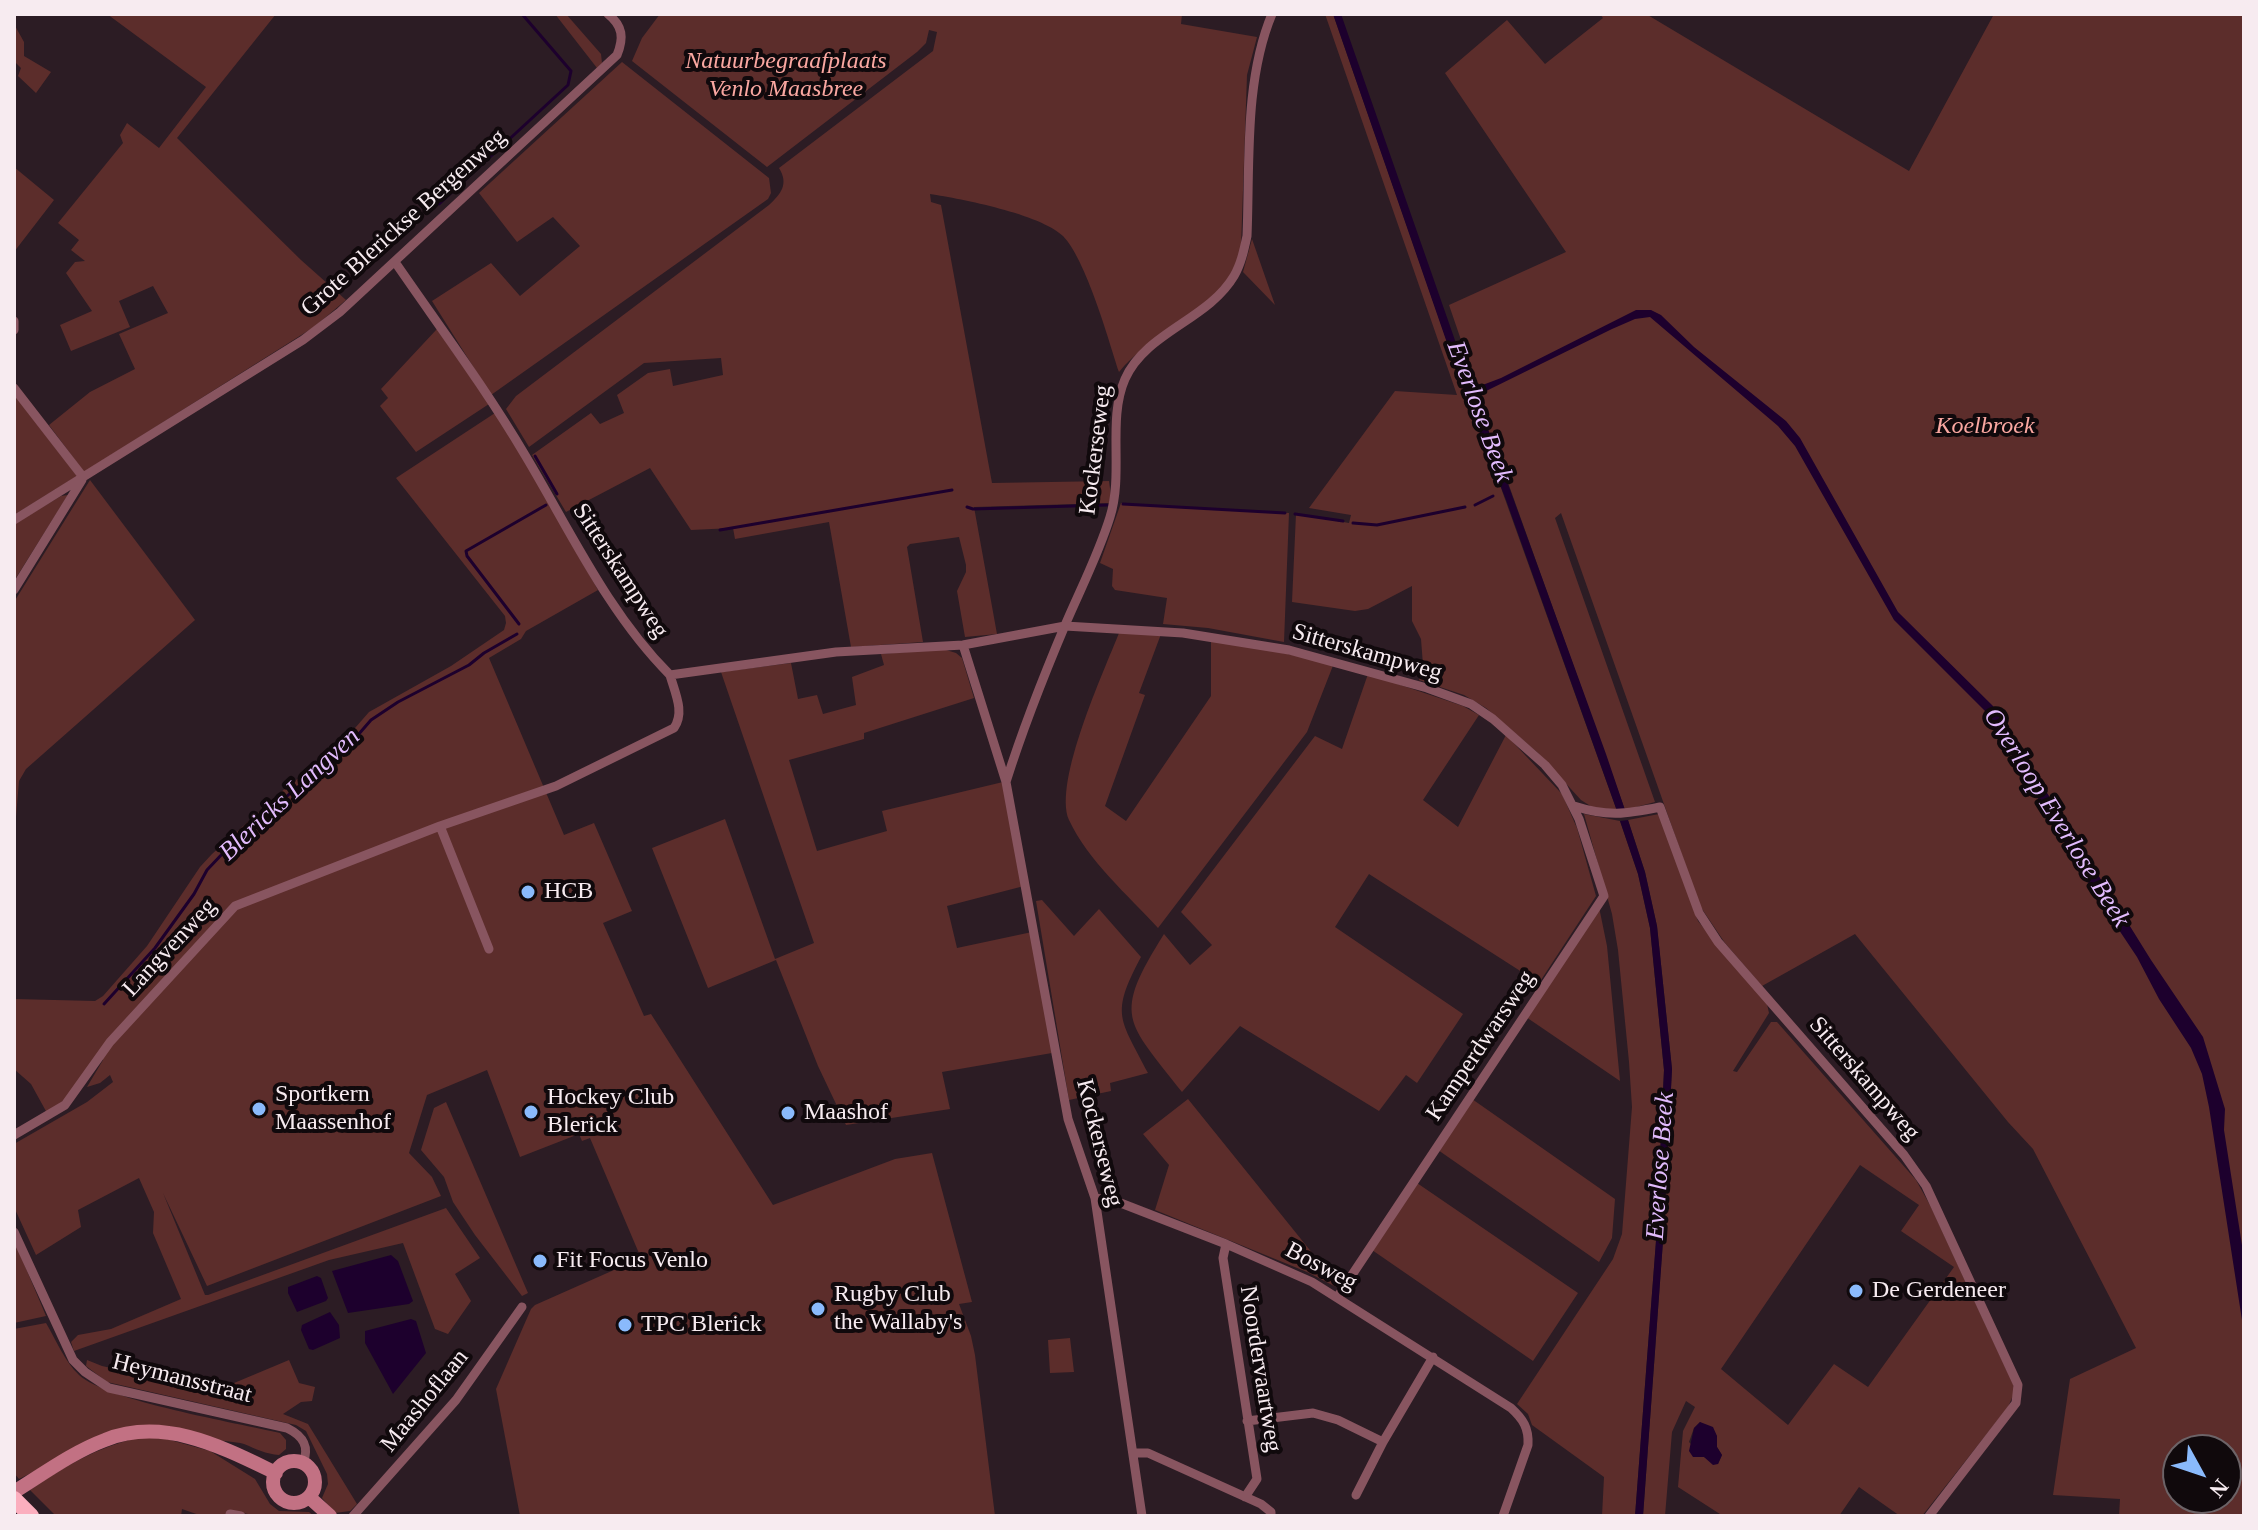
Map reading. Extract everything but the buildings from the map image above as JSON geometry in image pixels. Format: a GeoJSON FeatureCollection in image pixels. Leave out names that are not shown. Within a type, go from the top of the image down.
{"type":"FeatureCollection","features":[{"type":"Feature","properties":{"kind":"highway"},"geometry":{"type":"LineString","coordinates":[[14,1499],[31,1516]]}},
{"type":"Feature","properties":{"kind":"street","name":"Grote Blerickse Bergenweg"},"geometry":{"type":"LineString","coordinates":[[14,520],[303,340],[340,312],[617,55],[622,42],[619,23],[608,14]]}},
{"type":"Feature","properties":{"kind":"street","name":"Kockerseweg"},"geometry":{"type":"LineString","coordinates":[[1006,782],[1111,514],[1117,484],[1118,395],[1127,375],[1140,357],[1160,339],[1223,291],[1242,258],[1247,236],[1254,77],[1261,40],[1272,14]]}},
{"type":"Feature","properties":{"kind":"street","name":"Sitterskampweg"},"geometry":{"type":"LineString","coordinates":[[395,262],[496,409],[603,586],[646,650],[670,675],[836,652],[963,645],[1065,626],[1183,633],[1289,650],[1427,688],[1471,704],[1493,719],[1545,765],[1574,806],[1596,814],[1614,815],[1660,807],[1699,913],[1718,942],[1904,1155],[1926,1186],[2018,1385],[2016,1403],[1929,1516]]}},
{"type":"Feature","properties":{"kind":"street"},"geometry":{"type":"LineString","coordinates":[[14,321],[14,330]]}},
{"type":"Feature","properties":{"kind":"street"},"geometry":{"type":"LineString","coordinates":[[14,388],[83,477],[14,590]]}},
{"type":"Feature","properties":{"kind":"street","name":"Kockerseweg"},"geometry":{"type":"LineString","coordinates":[[963,645],[1006,782],[1068,1119],[1095,1198],[1142,1516]]}},
{"type":"Feature","properties":{"kind":"street","name":"Langvenweg"},"geometry":{"type":"LineString","coordinates":[[14,1135],[65,1105],[110,1042],[235,906],[440,826],[556,786],[674,728],[680,713],[670,675]]}},
{"type":"Feature","properties":{"kind":"street","name":"Kamperdwarsweg"},"geometry":{"type":"LineString","coordinates":[[1338,1296],[1604,896],[1574,806]]}},
{"type":"Feature","properties":{"kind":"street"},"geometry":{"type":"LineString","coordinates":[[440,826],[489,949]]}},
{"type":"Feature","properties":{"kind":"street","name":"Bosweg"},"geometry":{"type":"LineString","coordinates":[[1095,1198],[1118,1202],[1288,1270],[1338,1296],[1511,1408],[1522,1419],[1529,1433],[1528,1445],[1503,1516]]}},
{"type":"Feature","properties":{"kind":"street","name":"Heymansstraat"},"geometry":{"type":"LineString","coordinates":[[14,1232],[65,1347],[85,1372],[109,1388],[287,1428],[304,1441],[307,1448],[303,1463]]}},
{"type":"Feature","properties":{"kind":"street","name":"Noordervaartweg"},"geometry":{"type":"LineString","coordinates":[[1226,1244],[1223,1258],[1257,1479],[1245,1497]]}},
{"type":"Feature","properties":{"kind":"street","name":"Maashoflaan"},"geometry":{"type":"LineString","coordinates":[[353,1516],[456,1400],[522,1307]]}},
{"type":"Feature","properties":{"kind":"street"},"geometry":{"type":"LineString","coordinates":[[1356,1495],[1433,1357]]}},
{"type":"Feature","properties":{"kind":"street"},"geometry":{"type":"LineString","coordinates":[[1247,1421],[1313,1413],[1338,1420],[1383,1442]]}},
{"type":"Feature","properties":{"kind":"street"},"geometry":{"type":"LineString","coordinates":[[14,1492],[108,1438],[137,1432],[164,1431],[206,1442],[276,1473]]}},
{"type":"Feature","properties":{"kind":"street"},"geometry":{"type":"LineString","coordinates":[[1133,1453],[1148,1453],[1261,1504],[1271,1512],[1271,1516]]}},
{"type":"Feature","properties":{"kind":"street"},"geometry":{"type":"LineString","coordinates":[[303,1463],[315,1478],[313,1491],[298,1503],[280,1498],[274,1487],[276,1473],[284,1464],[303,1463]]}},
{"type":"Feature","properties":{"kind":"street"},"geometry":{"type":"LineString","coordinates":[[309,1497],[330,1516]]}},
{"type":"Feature","properties":{"kind":"green space"},"geometry":{"type":"Polygon","coordinates":[[[107,14],[276,14],[177,138],[346,300],[314,327],[84,472],[49,425],[90,392],[135,369],[119,334],[168,313],[153,286],[119,301],[130,327],[71,351],[60,325],[92,311],[66,273],[75,262],[85,261],[71,250],[79,240],[58,223],[123,143],[120,135],[127,123],[159,148],[206,87],[107,14]]]}},
{"type":"Feature","properties":{"kind":"green space"},"geometry":{"type":"Polygon","coordinates":[[[555,14],[566,14],[601,54],[602,63],[597,68],[555,14]]]}},
{"type":"Feature","properties":{"kind":"green space","name":"Natuurbegraafplaats Venlo Maasbree"},"geometry":{"type":"Polygon","coordinates":[[[660,14],[1182,14],[1181,24],[1257,37],[1247,75],[1241,247],[1233,271],[1211,298],[1146,346],[1119,372],[1088,281],[1072,247],[1063,236],[1019,214],[930,194],[931,202],[941,205],[992,483],[1109,481],[1112,503],[974,507],[997,634],[965,637],[957,591],[966,565],[959,537],[907,547],[923,642],[851,647],[829,522],[735,539],[733,528],[691,530],[650,468],[566,512],[532,455],[591,413],[600,424],[624,413],[617,395],[648,373],[670,369],[673,386],[723,375],[721,358],[644,363],[529,447],[506,409],[516,396],[769,205],[782,188],[779,168],[933,51],[937,32],[929,30],[926,43],[917,52],[767,167],[632,61],[642,38],[660,14]]]}},
{"type":"Feature","properties":{"kind":"green space","name":"Koelbroek"},"geometry":{"type":"Polygon","coordinates":[[[1325,14],[1333,14],[1464,390],[1469,383],[1465,374],[1472,372],[1449,305],[1566,252],[1445,73],[1507,20],[1545,64],[1603,18],[1600,14],[1646,14],[1909,171],[1994,14],[2244,14],[2244,1516],[2119,1516],[2120,1499],[2053,1495],[2070,1379],[2136,1348],[2033,1149],[1855,934],[1762,986],[1725,943],[1700,906],[1561,513],[1555,518],[1655,802],[1625,810],[1496,449],[1487,449],[1617,811],[1592,807],[1581,800],[1538,753],[1486,708],[1464,695],[1419,680],[1423,665],[1421,639],[1412,621],[1412,586],[1368,609],[1355,611],[1292,602],[1296,514],[1349,523],[1351,515],[1309,508],[1395,391],[1457,395],[1325,14]]]}},
{"type":"Feature","properties":{"kind":"green space"},"geometry":{"type":"Polygon","coordinates":[[[14,24],[24,42],[24,56],[51,72],[36,93],[18,76],[21,68],[14,61],[14,24]]]}},
{"type":"Feature","properties":{"kind":"green space"},"geometry":{"type":"Polygon","coordinates":[[[622,62],[769,178],[771,193],[768,199],[491,395],[432,301],[491,263],[520,296],[580,246],[553,217],[517,242],[479,193],[622,62]]]}},
{"type":"Feature","properties":{"kind":"green space"},"geometry":{"type":"Polygon","coordinates":[[[14,167],[54,200],[14,252],[14,167]]]}},
{"type":"Feature","properties":{"kind":"green space"},"geometry":{"type":"Polygon","coordinates":[[[1252,239],[1275,305],[1243,272],[1252,239]]]}},
{"type":"Feature","properties":{"kind":"green space"},"geometry":{"type":"Polygon","coordinates":[[[437,329],[489,404],[416,452],[380,406],[388,398],[381,389],[437,329]]]}},
{"type":"Feature","properties":{"kind":"green space"},"geometry":{"type":"Polygon","coordinates":[[[14,394],[77,476],[14,515],[14,394]]]}},
{"type":"Feature","properties":{"kind":"green space","name":"Sportkern Maassenhof"},"geometry":{"type":"Polygon","coordinates":[[[495,413],[598,590],[526,631],[521,639],[489,658],[564,835],[594,823],[632,911],[603,923],[644,1016],[651,1014],[773,1205],[895,1159],[932,1153],[972,1302],[959,1304],[975,1355],[995,1516],[520,1516],[496,1389],[531,1309],[641,1258],[590,1138],[582,1141],[579,1134],[520,1157],[487,1070],[427,1095],[409,1153],[432,1177],[441,1196],[207,1286],[163,1193],[205,1295],[446,1208],[480,1258],[455,1274],[471,1301],[448,1334],[435,1329],[403,1243],[329,1260],[74,1351],[71,1342],[78,1335],[111,1329],[181,1299],[153,1233],[154,1212],[139,1178],[78,1210],[81,1227],[36,1255],[14,1207],[14,1144],[87,1102],[113,1082],[110,1075],[100,1083],[87,1087],[103,1060],[100,1052],[68,1098],[47,1113],[31,1084],[14,1069],[14,999],[95,1001],[103,996],[147,946],[212,854],[290,784],[328,759],[369,712],[451,666],[504,630],[505,616],[396,478],[495,413]]]}},
{"type":"Feature","properties":{"kind":"green space"},"geometry":{"type":"Polygon","coordinates":[[[90,480],[195,620],[26,769],[19,781],[14,841],[14,602],[90,480]]]}},
{"type":"Feature","properties":{"kind":"green space"},"geometry":{"type":"Polygon","coordinates":[[[68,495],[14,581],[14,524],[61,496],[68,495]]]}},
{"type":"Feature","properties":{"kind":"green space"},"geometry":{"type":"Polygon","coordinates":[[[1121,503],[1289,513],[1284,642],[1208,628],[1163,624],[1167,598],[1115,590],[1112,586],[1113,569],[1100,563],[1121,503]]]}},
{"type":"Feature","properties":{"kind":"green space"},"geometry":{"type":"Polygon","coordinates":[[[1119,633],[1161,634],[1139,693],[1145,695],[1105,806],[1126,821],[1211,696],[1211,639],[1334,663],[1307,732],[1158,928],[1087,850],[1069,820],[1066,803],[1068,780],[1082,726],[1119,633]]]}},
{"type":"Feature","properties":{"kind":"green space"},"geometry":{"type":"Polygon","coordinates":[[[943,649],[962,658],[974,698],[864,733],[864,739],[789,760],[817,851],[887,831],[882,811],[1003,782],[1024,886],[947,906],[957,948],[1032,932],[1052,1053],[942,1072],[950,1109],[846,1125],[818,1066],[776,960],[708,988],[652,848],[725,819],[775,959],[814,943],[721,672],[791,663],[798,699],[817,695],[823,714],[856,705],[852,677],[884,665],[881,654],[943,649]]]}},
{"type":"Feature","properties":{"kind":"green space"},"geometry":{"type":"Polygon","coordinates":[[[1368,674],[1463,706],[1479,715],[1423,800],[1458,827],[1506,735],[1562,794],[1577,828],[1596,896],[1539,983],[1369,874],[1335,927],[1463,1014],[1417,1083],[1406,1075],[1379,1111],[1240,1026],[1182,1092],[1138,1032],[1132,1017],[1137,984],[1164,934],[1190,965],[1212,945],[1181,912],[1315,736],[1342,749],[1368,674]]]}},
{"type":"Feature","properties":{"kind":"green space"},"geometry":{"type":"Polygon","coordinates":[[[1584,814],[1620,821],[1638,874],[1650,928],[1664,1070],[1656,1241],[1635,1516],[1602,1516],[1604,1477],[1532,1425],[1528,1414],[1517,1404],[1613,1259],[1622,1234],[1632,1107],[1629,1062],[1612,914],[1584,814]]]}},
{"type":"Feature","properties":{"kind":"green space"},"geometry":{"type":"Polygon","coordinates":[[[1659,814],[1698,921],[1767,1004],[1769,1013],[1733,1071],[1737,1072],[1771,1022],[1777,1022],[1916,1180],[2013,1384],[2015,1391],[2008,1407],[1922,1516],[1900,1516],[1859,1487],[1839,1516],[1723,1516],[1678,1487],[1683,1431],[1695,1407],[1686,1401],[1672,1432],[1665,1516],[1643,1516],[1672,1069],[1657,926],[1645,872],[1628,820],[1659,814]],[[1860,1165],[1721,1369],[1788,1425],[1834,1364],[1868,1387],[1954,1267],[1901,1231],[1919,1205],[1860,1165]],[[1700,1422],[1689,1442],[1704,1457],[1718,1464],[1722,1455],[1717,1447],[1717,1436],[1700,1422]]]}},
{"type":"Feature","properties":{"kind":"green space"},"geometry":{"type":"Polygon","coordinates":[[[1042,900],[1074,936],[1099,909],[1141,957],[1125,992],[1122,1016],[1148,1073],[1110,1083],[1111,1091],[1069,1100],[1036,901],[1042,900]]]}},
{"type":"Feature","properties":{"kind":"green space"},"geometry":{"type":"Polygon","coordinates":[[[1599,907],[1607,946],[1620,1081],[1526,1017],[1599,907]]]}},
{"type":"Feature","properties":{"kind":"green space"},"geometry":{"type":"Polygon","coordinates":[[[1188,1099],[1338,1285],[1336,1287],[1307,1272],[1155,1210],[1169,1165],[1143,1134],[1188,1099]]]}},
{"type":"Feature","properties":{"kind":"green space"},"geometry":{"type":"Polygon","coordinates":[[[1472,1099],[1615,1199],[1612,1238],[1599,1262],[1438,1150],[1472,1099]]]}},
{"type":"Feature","properties":{"kind":"green space"},"geometry":{"type":"Polygon","coordinates":[[[446,1102],[528,1293],[522,1296],[475,1235],[453,1202],[444,1177],[421,1150],[434,1108],[446,1102]]]}},
{"type":"Feature","properties":{"kind":"green space"},"geometry":{"type":"Polygon","coordinates":[[[1417,1183],[1578,1293],[1533,1361],[1372,1250],[1417,1183]]]}},
{"type":"Feature","properties":{"kind":"green space"},"geometry":{"type":"Polygon","coordinates":[[[14,1240],[46,1316],[14,1323],[14,1240]]]}},
{"type":"Feature","properties":{"kind":"green space"},"geometry":{"type":"Polygon","coordinates":[[[46,1323],[74,1370],[94,1385],[144,1402],[280,1433],[286,1440],[286,1449],[279,1455],[191,1431],[141,1426],[100,1436],[19,1479],[14,1473],[14,1329],[46,1323]]]}},
{"type":"Feature","properties":{"kind":"green space"},"geometry":{"type":"Polygon","coordinates":[[[1070,1338],[1074,1372],[1050,1373],[1048,1340],[1070,1338]]]}},
{"type":"Feature","properties":{"kind":"green space"},"geometry":{"type":"Polygon","coordinates":[[[87,1360],[215,1391],[289,1360],[299,1383],[315,1387],[312,1401],[301,1402],[283,1414],[308,1424],[357,1504],[350,1511],[335,1513],[322,1498],[328,1484],[327,1474],[306,1431],[296,1425],[107,1382],[86,1366],[87,1360]]]}},
{"type":"Feature","properties":{"kind":"green space"},"geometry":{"type":"Polygon","coordinates":[[[137,1438],[163,1438],[210,1451],[255,1479],[270,1504],[279,1511],[309,1512],[314,1516],[260,1516],[230,1511],[228,1516],[202,1516],[182,1509],[181,1516],[56,1516],[30,1490],[81,1459],[137,1438]]]}},
{"type":"Feature","properties":{"kind":"water"},"geometry":{"type":"Polygon","coordinates":[[[1333,14],[1341,14],[1472,389],[1501,378],[1636,310],[1651,310],[1661,315],[1694,347],[1786,421],[1800,438],[1898,612],[1993,706],[2151,960],[2203,1037],[2225,1109],[2224,1130],[2244,1258],[2244,1333],[2209,1107],[2202,1074],[2191,1048],[1987,713],[1894,620],[1795,446],[1778,426],[1650,317],[1635,319],[1612,329],[1476,396],[1625,810],[1617,811],[1463,389],[1333,14]]]}},
{"type":"Feature","properties":{"kind":"water","name":"Everlose Beek"},"geometry":{"type":"Polygon","coordinates":[[[1628,820],[1645,872],[1657,926],[1672,1069],[1643,1516],[1635,1516],[1656,1241],[1664,1070],[1650,928],[1638,874],[1620,821],[1628,820]]]}},
{"type":"Feature","properties":{"kind":"water"},"geometry":{"type":"Polygon","coordinates":[[[391,1255],[398,1261],[413,1301],[348,1313],[332,1271],[391,1255]]]}},
{"type":"Feature","properties":{"kind":"water"},"geometry":{"type":"Polygon","coordinates":[[[317,1276],[321,1278],[328,1298],[297,1312],[288,1287],[317,1276]]]}},
{"type":"Feature","properties":{"kind":"water"},"geometry":{"type":"Polygon","coordinates":[[[330,1312],[339,1325],[340,1338],[309,1349],[302,1325],[330,1312]]]}},
{"type":"Feature","properties":{"kind":"water"},"geometry":{"type":"Polygon","coordinates":[[[411,1319],[416,1321],[426,1353],[393,1394],[365,1343],[365,1331],[411,1319]]]}},
{"type":"Feature","properties":{"kind":"water"},"geometry":{"type":"Polygon","coordinates":[[[1700,1422],[1713,1427],[1717,1436],[1717,1447],[1722,1455],[1718,1464],[1713,1465],[1704,1457],[1693,1457],[1689,1451],[1694,1428],[1700,1422]]]}},
{"type":"Feature","properties":{"kind":"waterway"},"geometry":{"type":"LineString","coordinates":[[439,204],[568,85],[571,71],[522,14]]}},
{"type":"Feature","properties":{"kind":"waterway"},"geometry":{"type":"LineString","coordinates":[[535,456],[557,494]]}},
{"type":"Feature","properties":{"kind":"waterway","name":"Blericks Langven"},"geometry":{"type":"LineString","coordinates":[[720,530],[952,490]]}},
{"type":"Feature","properties":{"kind":"waterway","name":"Blericks Langven"},"geometry":{"type":"LineString","coordinates":[[1475,505],[1493,496]]}},
{"type":"Feature","properties":{"kind":"waterway","name":"Blericks Langven"},"geometry":{"type":"LineString","coordinates":[[1123,504],[1285,513]]}},
{"type":"Feature","properties":{"kind":"waterway","name":"Blericks Langven"},"geometry":{"type":"LineString","coordinates":[[519,624],[466,551],[546,505]]}},
{"type":"Feature","properties":{"kind":"waterway","name":"Blericks Langven"},"geometry":{"type":"LineString","coordinates":[[967,507],[1107,505]]}},
{"type":"Feature","properties":{"kind":"waterway","name":"Blericks Langven"},"geometry":{"type":"LineString","coordinates":[[1353,523],[1377,525],[1465,507]]}},
{"type":"Feature","properties":{"kind":"waterway","name":"Blericks Langven"},"geometry":{"type":"LineString","coordinates":[[1295,514],[1343,521]]}},
{"type":"Feature","properties":{"kind":"waterway","name":"Blericks Langven"},"geometry":{"type":"LineString","coordinates":[[104,1004],[155,948],[194,894],[207,870],[295,789],[331,766],[371,720],[517,634]]}},
{"type":"Feature","properties":{"kind":"place","name":"HCB"},"geometry":{"type":"Point","coordinates":[528,892]}},
{"type":"Feature","properties":{"kind":"place","name":"Sportkern Maassenhof"},"geometry":{"type":"Point","coordinates":[259,1109]}},
{"type":"Feature","properties":{"kind":"place","name":"Hockey Club Blerick"},"geometry":{"type":"Point","coordinates":[531,1112]}},
{"type":"Feature","properties":{"kind":"place","name":"Maashof"},"geometry":{"type":"Point","coordinates":[788,1113]}},
{"type":"Feature","properties":{"kind":"place","name":"Fit Focus Venlo"},"geometry":{"type":"Point","coordinates":[540,1261]}},
{"type":"Feature","properties":{"kind":"place","name":"De Gerdeneer"},"geometry":{"type":"Point","coordinates":[1856,1291]}},
{"type":"Feature","properties":{"kind":"place","name":"Rugby Club the Wallaby's"},"geometry":{"type":"Point","coordinates":[818,1309]}},
{"type":"Feature","properties":{"kind":"place","name":"TPC Blerick"},"geometry":{"type":"Point","coordinates":[625,1325]}},
{"type":"Feature","properties":{"kind":"water label","name":"Overloop Everlose Beek"},"geometry":{"type":"Point","coordinates":[2056,818]}}]}
